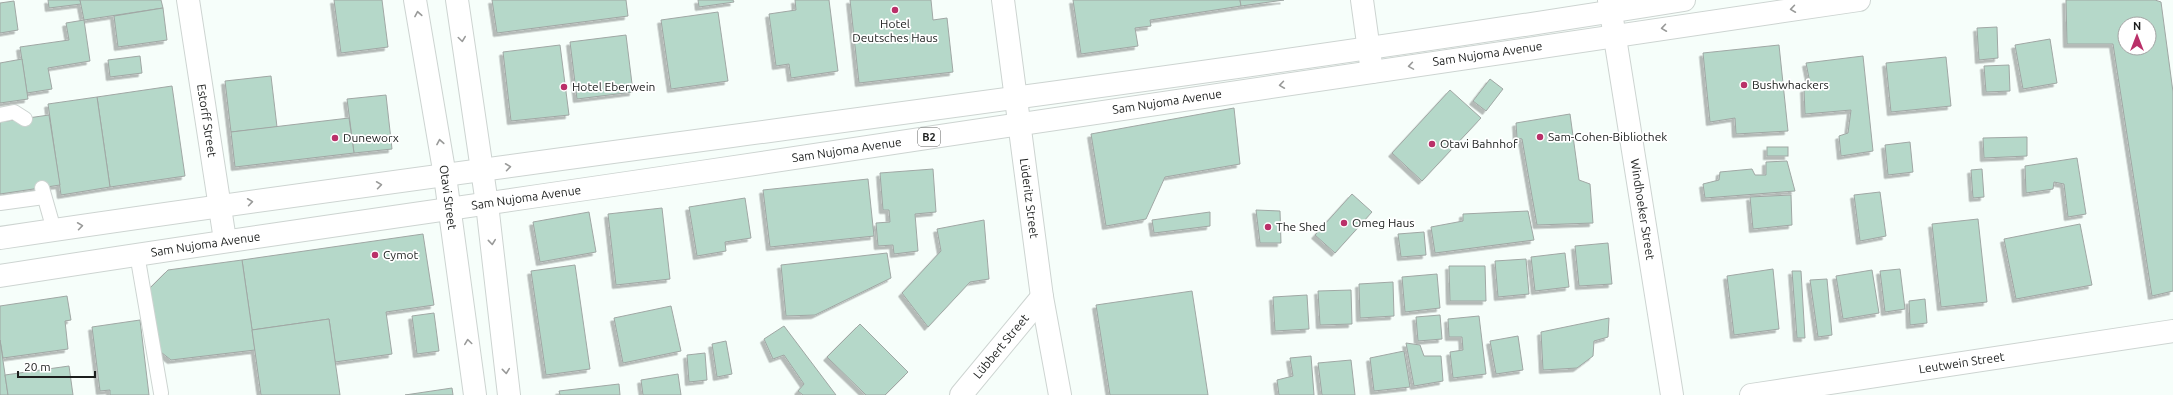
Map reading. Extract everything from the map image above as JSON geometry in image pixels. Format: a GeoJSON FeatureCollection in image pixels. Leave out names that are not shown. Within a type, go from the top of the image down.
{"type":"FeatureCollection","features":[{"type":"Feature","properties":{"kind":"main road","name":"Estorff Street"},"geometry":{"type":"LineString","coordinates":[[188,0],[225,240]]}},
{"type":"Feature","properties":{"kind":"main road","name":"Otavi Street"},"geometry":{"type":"LineString","coordinates":[[415,0],[446,176],[475,395]]}},
{"type":"Feature","properties":{"kind":"main road"},"geometry":{"type":"LineString","coordinates":[[457,0],[487,204],[509,395]]}},
{"type":"Feature","properties":{"kind":"main road","name":"Lüderitz Street"},"geometry":{"type":"LineString","coordinates":[[1003,0],[1042,297],[1060,395]]}},
{"type":"Feature","properties":{"kind":"main road"},"geometry":{"type":"LineString","coordinates":[[1362,0],[1372,72]]}},
{"type":"Feature","properties":{"kind":"main road","name":"Sam Nujoma Avenue"},"geometry":{"type":"LineString","coordinates":[[0,238],[482,170],[1017,99],[1368,47],[1610,6],[1684,0]]}},
{"type":"Feature","properties":{"kind":"main road","name":"Sam Nujoma Avenue"},"geometry":{"type":"LineString","coordinates":[[0,276],[225,240],[487,204],[1614,35],[1859,0]]}},
{"type":"Feature","properties":{"kind":"main road","name":"Windhoeker Street"},"geometry":{"type":"LineString","coordinates":[[1610,6],[1672,395]]}},
{"type":"Feature","properties":{"kind":"main road","name":"Lübbert Street"},"geometry":{"type":"LineString","coordinates":[[961,395],[1042,297]]}},
{"type":"Feature","properties":{"kind":"main road","name":"Leutwein Street"},"geometry":{"type":"LineString","coordinates":[[1751,395],[2173,331]]}},
{"type":"Feature","properties":{"kind":"lane"},"geometry":{"type":"LineString","coordinates":[[0,115],[14,112],[25,119]]}},
{"type":"Feature","properties":{"kind":"lane"},"geometry":{"type":"LineString","coordinates":[[0,203],[43,192],[54,230]]}},
{"type":"Feature","properties":{"kind":"lane"},"geometry":{"type":"LineString","coordinates":[[136,254],[161,393]]}},
{"type":"Feature","properties":{"kind":"building"},"geometry":{"type":"Polygon","coordinates":[[[48,0],[80,0],[81,4],[49,8],[48,0]]]}},
{"type":"Feature","properties":{"kind":"building"},"geometry":{"type":"Polygon","coordinates":[[[80,0],[161,0],[163,8],[84,20],[80,0]]]}},
{"type":"Feature","properties":{"kind":"building"},"geometry":{"type":"Polygon","coordinates":[[[334,0],[382,0],[388,47],[341,53],[334,0]]]}},
{"type":"Feature","properties":{"kind":"building"},"geometry":{"type":"Polygon","coordinates":[[[492,0],[626,0],[628,16],[497,33],[492,0]]]}},
{"type":"Feature","properties":{"kind":"building"},"geometry":{"type":"Polygon","coordinates":[[[698,0],[733,0],[734,2],[699,7],[698,0]]]}},
{"type":"Feature","properties":{"kind":"building"},"geometry":{"type":"Polygon","coordinates":[[[795,0],[829,0],[838,71],[791,78],[789,64],[776,66],[769,14],[796,10],[795,0]]]}},
{"type":"Feature","properties":{"kind":"building"},"geometry":{"type":"Polygon","coordinates":[[[850,0],[931,0],[933,20],[947,18],[953,72],[859,83],[850,0]]]}},
{"type":"Feature","properties":{"kind":"building"},"geometry":{"type":"Polygon","coordinates":[[[1073,0],[1240,0],[1241,6],[1150,20],[1151,26],[1135,28],[1138,46],[1081,54],[1073,0]]]}},
{"type":"Feature","properties":{"kind":"building"},"geometry":{"type":"Polygon","coordinates":[[[1240,0],[1284,0],[1241,6],[1240,0]]]}},
{"type":"Feature","properties":{"kind":"building"},"geometry":{"type":"Polygon","coordinates":[[[2066,0],[2155,0],[2161,2],[2173,92],[2173,291],[2152,296],[2113,44],[2067,44],[2066,0]]]}},
{"type":"Feature","properties":{"kind":"building"},"geometry":{"type":"Polygon","coordinates":[[[14,1],[18,30],[0,33],[0,3],[14,1]]]}},
{"type":"Feature","properties":{"kind":"building"},"geometry":{"type":"Polygon","coordinates":[[[163,8],[167,40],[118,47],[114,16],[163,8]]]}},
{"type":"Feature","properties":{"kind":"building"},"geometry":{"type":"Polygon","coordinates":[[[718,12],[728,81],[671,89],[661,20],[718,12]]]}},
{"type":"Feature","properties":{"kind":"building"},"geometry":{"type":"Polygon","coordinates":[[[84,20],[90,61],[48,68],[52,89],[27,93],[20,47],[69,40],[66,23],[84,20]]]}},
{"type":"Feature","properties":{"kind":"building"},"geometry":{"type":"Polygon","coordinates":[[[1997,27],[1998,58],[1979,60],[1977,28],[1997,27]]]}},
{"type":"Feature","properties":{"kind":"building"},"geometry":{"type":"Polygon","coordinates":[[[626,35],[633,92],[577,99],[570,42],[626,35]]]}},
{"type":"Feature","properties":{"kind":"building"},"geometry":{"type":"Polygon","coordinates":[[[2050,39],[2057,83],[2023,89],[2015,45],[2050,39]]]}},
{"type":"Feature","properties":{"kind":"building"},"geometry":{"type":"Polygon","coordinates":[[[560,45],[569,115],[511,121],[503,52],[560,45]]]}},
{"type":"Feature","properties":{"kind":"building"},"geometry":{"type":"Polygon","coordinates":[[[1779,45],[1788,131],[1736,134],[1735,118],[1710,122],[1703,53],[1779,45]]]}},
{"type":"Feature","properties":{"kind":"building"},"geometry":{"type":"Polygon","coordinates":[[[140,56],[142,73],[110,77],[108,60],[140,56]]]}},
{"type":"Feature","properties":{"kind":"building"},"geometry":{"type":"Polygon","coordinates":[[[1863,56],[1873,151],[1841,156],[1839,136],[1848,133],[1851,110],[1805,114],[1804,89],[1811,88],[1806,63],[1863,56]]]}},
{"type":"Feature","properties":{"kind":"building"},"geometry":{"type":"Polygon","coordinates":[[[1946,57],[1951,106],[1891,112],[1886,63],[1946,57]]]}},
{"type":"Feature","properties":{"kind":"building"},"geometry":{"type":"Polygon","coordinates":[[[22,59],[28,99],[0,103],[0,63],[22,59]]]}},
{"type":"Feature","properties":{"kind":"building"},"geometry":{"type":"Polygon","coordinates":[[[2009,65],[2010,91],[1986,92],[1984,66],[2009,65]]]}},
{"type":"Feature","properties":{"kind":"building"},"geometry":{"type":"Polygon","coordinates":[[[271,76],[277,127],[231,132],[225,81],[271,76]]]}},
{"type":"Feature","properties":{"kind":"building"},"geometry":{"type":"Polygon","coordinates":[[[1490,79],[1503,89],[1486,111],[1473,101],[1490,79]]]}},
{"type":"Feature","properties":{"kind":"building"},"geometry":{"type":"Polygon","coordinates":[[[172,86],[185,176],[110,187],[97,97],[172,86]]]}},
{"type":"Feature","properties":{"kind":"building"},"geometry":{"type":"Polygon","coordinates":[[[1450,90],[1481,118],[1422,181],[1392,153],[1450,90]]]}},
{"type":"Feature","properties":{"kind":"building"},"geometry":{"type":"Polygon","coordinates":[[[386,95],[392,149],[354,153],[347,99],[386,95]]]}},
{"type":"Feature","properties":{"kind":"building"},"geometry":{"type":"Polygon","coordinates":[[[97,97],[110,187],[61,195],[48,104],[97,97]]]}},
{"type":"Feature","properties":{"kind":"building"},"geometry":{"type":"Polygon","coordinates":[[[1234,108],[1240,164],[1165,177],[1146,219],[1106,226],[1091,134],[1234,108]]]}},
{"type":"Feature","properties":{"kind":"building"},"geometry":{"type":"Polygon","coordinates":[[[1570,114],[1579,180],[1590,184],[1593,223],[1537,225],[1522,139],[1517,138],[1516,123],[1570,114]]]}},
{"type":"Feature","properties":{"kind":"building"},"geometry":{"type":"Polygon","coordinates":[[[49,115],[60,185],[0,194],[0,122],[49,115]]]}},
{"type":"Feature","properties":{"kind":"building"},"geometry":{"type":"Polygon","coordinates":[[[349,118],[354,153],[235,167],[231,132],[349,118]]]}},
{"type":"Feature","properties":{"kind":"building"},"geometry":{"type":"Polygon","coordinates":[[[2027,137],[2027,156],[1984,158],[1983,138],[2027,137]]]}},
{"type":"Feature","properties":{"kind":"building"},"geometry":{"type":"Polygon","coordinates":[[[1910,142],[1913,172],[1888,175],[1885,145],[1910,142]]]}},
{"type":"Feature","properties":{"kind":"building"},"geometry":{"type":"Polygon","coordinates":[[[1767,147],[1788,147],[1788,156],[1767,156],[1767,147]]]}},
{"type":"Feature","properties":{"kind":"building"},"geometry":{"type":"Polygon","coordinates":[[[2077,158],[2086,214],[2068,217],[2064,184],[2054,182],[2053,189],[2026,193],[2025,166],[2077,158]]]}},
{"type":"Feature","properties":{"kind":"building"},"geometry":{"type":"Polygon","coordinates":[[[1787,161],[1795,191],[1705,198],[1703,184],[1719,180],[1720,172],[1752,169],[1755,175],[1766,175],[1766,162],[1787,161]]]}},
{"type":"Feature","properties":{"kind":"building"},"geometry":{"type":"Polygon","coordinates":[[[933,169],[936,212],[915,214],[918,251],[894,254],[893,245],[878,246],[876,223],[890,222],[889,210],[883,210],[880,173],[933,169]]]}},
{"type":"Feature","properties":{"kind":"building"},"geometry":{"type":"Polygon","coordinates":[[[1982,169],[1984,197],[1973,198],[1971,170],[1982,169]]]}},
{"type":"Feature","properties":{"kind":"building"},"geometry":{"type":"Polygon","coordinates":[[[868,179],[874,236],[770,247],[763,190],[868,179]]]}},
{"type":"Feature","properties":{"kind":"building"},"geometry":{"type":"Polygon","coordinates":[[[1880,192],[1886,236],[1860,241],[1854,195],[1880,192]]]}},
{"type":"Feature","properties":{"kind":"building","name":"Omeg Haus"},"geometry":{"type":"Polygon","coordinates":[[[1352,194],[1372,212],[1335,253],[1315,235],[1352,194]]]}},
{"type":"Feature","properties":{"kind":"building"},"geometry":{"type":"Polygon","coordinates":[[[1791,195],[1792,225],[1753,229],[1750,197],[1791,195]]]}},
{"type":"Feature","properties":{"kind":"building"},"geometry":{"type":"Polygon","coordinates":[[[745,198],[751,238],[725,242],[726,251],[697,256],[689,207],[745,198]]]}},
{"type":"Feature","properties":{"kind":"building"},"geometry":{"type":"Polygon","coordinates":[[[662,208],[670,279],[616,285],[608,214],[662,208]]]}},
{"type":"Feature","properties":{"kind":"building"},"geometry":{"type":"Polygon","coordinates":[[[1256,210],[1280,211],[1281,243],[1260,243],[1256,210]]]}},
{"type":"Feature","properties":{"kind":"building"},"geometry":{"type":"Polygon","coordinates":[[[1528,211],[1534,240],[1435,253],[1431,227],[1463,221],[1463,214],[1528,211]]]}},
{"type":"Feature","properties":{"kind":"building"},"geometry":{"type":"Polygon","coordinates":[[[589,212],[596,252],[540,262],[533,222],[589,212]]]}},
{"type":"Feature","properties":{"kind":"building"},"geometry":{"type":"Polygon","coordinates":[[[1210,212],[1210,226],[1154,233],[1152,220],[1210,212]]]}},
{"type":"Feature","properties":{"kind":"building"},"geometry":{"type":"Polygon","coordinates":[[[1978,219],[1987,302],[1941,307],[1932,224],[1978,219]]]}},
{"type":"Feature","properties":{"kind":"building"},"geometry":{"type":"Polygon","coordinates":[[[984,220],[989,279],[970,282],[928,327],[902,293],[941,251],[937,229],[984,220]]]}},
{"type":"Feature","properties":{"kind":"building"},"geometry":{"type":"Polygon","coordinates":[[[2080,224],[2092,285],[2016,299],[2004,239],[2080,224]]]}},
{"type":"Feature","properties":{"kind":"building"},"geometry":{"type":"Polygon","coordinates":[[[1424,232],[1426,255],[1401,257],[1398,234],[1424,232]]]}},
{"type":"Feature","properties":{"kind":"building"},"geometry":{"type":"Polygon","coordinates":[[[423,234],[434,305],[386,312],[392,354],[335,362],[329,319],[252,330],[242,260],[423,234]]]}},
{"type":"Feature","properties":{"kind":"building"},"geometry":{"type":"Polygon","coordinates":[[[1608,243],[1612,284],[1579,286],[1575,246],[1608,243]]]}},
{"type":"Feature","properties":{"kind":"building"},"geometry":{"type":"Polygon","coordinates":[[[887,253],[891,278],[815,315],[786,316],[781,265],[887,253]]]}},
{"type":"Feature","properties":{"kind":"building"},"geometry":{"type":"Polygon","coordinates":[[[1565,253],[1569,287],[1535,291],[1531,257],[1565,253]]]}},
{"type":"Feature","properties":{"kind":"building"},"geometry":{"type":"Polygon","coordinates":[[[1526,259],[1529,294],[1498,297],[1495,261],[1526,259]]]}},
{"type":"Feature","properties":{"kind":"building"},"geometry":{"type":"Polygon","coordinates":[[[242,260],[255,350],[171,360],[157,349],[148,290],[168,270],[242,260]]]}},
{"type":"Feature","properties":{"kind":"building"},"geometry":{"type":"Polygon","coordinates":[[[575,265],[590,369],[546,375],[531,271],[575,265]]]}},
{"type":"Feature","properties":{"kind":"building"},"geometry":{"type":"Polygon","coordinates":[[[1449,266],[1485,266],[1486,301],[1450,301],[1449,266]]]}},
{"type":"Feature","properties":{"kind":"building"},"geometry":{"type":"Polygon","coordinates":[[[1773,269],[1779,329],[1734,335],[1727,276],[1773,269]]]}},
{"type":"Feature","properties":{"kind":"building"},"geometry":{"type":"Polygon","coordinates":[[[1900,269],[1905,309],[1885,312],[1880,271],[1900,269]]]}},
{"type":"Feature","properties":{"kind":"building"},"geometry":{"type":"Polygon","coordinates":[[[1872,270],[1879,313],[1843,319],[1836,276],[1872,270]]]}},
{"type":"Feature","properties":{"kind":"building"},"geometry":{"type":"Polygon","coordinates":[[[1792,271],[1801,271],[1805,338],[1797,338],[1792,271]]]}},
{"type":"Feature","properties":{"kind":"building"},"geometry":{"type":"Polygon","coordinates":[[[1437,274],[1440,308],[1405,312],[1402,277],[1437,274]]]}},
{"type":"Feature","properties":{"kind":"building"},"geometry":{"type":"Polygon","coordinates":[[[1827,279],[1832,335],[1818,337],[1810,280],[1827,279]]]}},
{"type":"Feature","properties":{"kind":"building"},"geometry":{"type":"Polygon","coordinates":[[[1393,282],[1394,316],[1360,318],[1359,284],[1393,282]]]}},
{"type":"Feature","properties":{"kind":"building"},"geometry":{"type":"Polygon","coordinates":[[[1351,290],[1352,324],[1320,325],[1318,291],[1351,290]]]}},
{"type":"Feature","properties":{"kind":"building"},"geometry":{"type":"Polygon","coordinates":[[[1192,291],[1208,395],[1110,395],[1096,305],[1192,291]]]}},
{"type":"Feature","properties":{"kind":"building"},"geometry":{"type":"Polygon","coordinates":[[[1307,295],[1309,329],[1275,331],[1273,297],[1307,295]]]}},
{"type":"Feature","properties":{"kind":"building"},"geometry":{"type":"Polygon","coordinates":[[[67,296],[71,320],[65,321],[68,349],[3,358],[0,340],[0,306],[67,296]]]}},
{"type":"Feature","properties":{"kind":"building"},"geometry":{"type":"Polygon","coordinates":[[[1925,299],[1927,323],[1910,325],[1909,301],[1925,299]]]}},
{"type":"Feature","properties":{"kind":"building"},"geometry":{"type":"Polygon","coordinates":[[[671,306],[681,351],[623,363],[614,318],[671,306]]]}},
{"type":"Feature","properties":{"kind":"building"},"geometry":{"type":"Polygon","coordinates":[[[434,313],[439,351],[417,354],[412,316],[434,313]]]}},
{"type":"Feature","properties":{"kind":"building"},"geometry":{"type":"Polygon","coordinates":[[[1440,315],[1442,339],[1418,341],[1416,317],[1440,315]]]}},
{"type":"Feature","properties":{"kind":"building"},"geometry":{"type":"Polygon","coordinates":[[[1479,316],[1486,374],[1453,378],[1450,352],[1463,350],[1462,337],[1449,337],[1448,319],[1479,316]]]}},
{"type":"Feature","properties":{"kind":"building"},"geometry":{"type":"Polygon","coordinates":[[[1609,318],[1608,337],[1594,341],[1593,356],[1577,368],[1543,370],[1541,332],[1609,318]]]}},
{"type":"Feature","properties":{"kind":"building"},"geometry":{"type":"Polygon","coordinates":[[[329,319],[340,395],[261,395],[252,330],[329,319]]]}},
{"type":"Feature","properties":{"kind":"building"},"geometry":{"type":"Polygon","coordinates":[[[140,320],[149,395],[110,395],[110,390],[100,391],[92,327],[140,320]]]}},
{"type":"Feature","properties":{"kind":"building"},"geometry":{"type":"Polygon","coordinates":[[[860,324],[908,372],[885,395],[866,395],[827,357],[860,324]]]}},
{"type":"Feature","properties":{"kind":"building"},"geometry":{"type":"Polygon","coordinates":[[[784,326],[836,395],[803,395],[798,391],[804,384],[784,355],[773,359],[764,339],[784,326]]]}},
{"type":"Feature","properties":{"kind":"building"},"geometry":{"type":"Polygon","coordinates":[[[1518,336],[1523,370],[1496,374],[1490,341],[1518,336]]]}},
{"type":"Feature","properties":{"kind":"building"},"geometry":{"type":"Polygon","coordinates":[[[0,340],[8,395],[0,395],[0,340]]]}},
{"type":"Feature","properties":{"kind":"building"},"geometry":{"type":"Polygon","coordinates":[[[726,341],[732,374],[717,377],[712,344],[726,341]]]}},
{"type":"Feature","properties":{"kind":"building"},"geometry":{"type":"Polygon","coordinates":[[[1406,343],[1420,345],[1424,356],[1441,356],[1443,381],[1414,386],[1406,343]]]}},
{"type":"Feature","properties":{"kind":"building"},"geometry":{"type":"Polygon","coordinates":[[[1404,351],[1410,387],[1374,391],[1370,358],[1404,351]]]}},
{"type":"Feature","properties":{"kind":"building"},"geometry":{"type":"Polygon","coordinates":[[[705,353],[707,380],[689,382],[687,355],[705,353]]]}},
{"type":"Feature","properties":{"kind":"building"},"geometry":{"type":"Polygon","coordinates":[[[1311,356],[1314,395],[1279,395],[1277,380],[1293,376],[1290,358],[1311,356]]]}},
{"type":"Feature","properties":{"kind":"building"},"geometry":{"type":"Polygon","coordinates":[[[1351,360],[1355,395],[1322,395],[1318,363],[1351,360]]]}},
{"type":"Feature","properties":{"kind":"building"},"geometry":{"type":"Polygon","coordinates":[[[69,366],[73,395],[8,395],[5,375],[69,366]]]}},
{"type":"Feature","properties":{"kind":"building"},"geometry":{"type":"Polygon","coordinates":[[[678,374],[681,395],[643,395],[641,380],[678,374]]]}},
{"type":"Feature","properties":{"kind":"building"},"geometry":{"type":"Polygon","coordinates":[[[619,384],[620,395],[560,395],[559,391],[619,384]]]}},
{"type":"Feature","properties":{"kind":"building"},"geometry":{"type":"Polygon","coordinates":[[[452,388],[453,395],[405,395],[452,388]]]}},
{"type":"Feature","properties":{"kind":"place","name":"Hotel Deutsches Haus"},"geometry":{"type":"Point","coordinates":[895,10]}},
{"type":"Feature","properties":{"kind":"place","name":"Bushwhackers"},"geometry":{"type":"Point","coordinates":[1744,85]}},
{"type":"Feature","properties":{"kind":"place","name":"Hotel Eberwein"},"geometry":{"type":"Point","coordinates":[564,87]}},
{"type":"Feature","properties":{"kind":"place","name":"Sam-Cohen-Bibliothek"},"geometry":{"type":"Point","coordinates":[1540,137]}},
{"type":"Feature","properties":{"kind":"place","name":"Duneworx"},"geometry":{"type":"Point","coordinates":[335,138]}},
{"type":"Feature","properties":{"kind":"place","name":"Otavi Bahnhof"},"geometry":{"type":"Point","coordinates":[1432,144]}},
{"type":"Feature","properties":{"kind":"place","name":"Omeg Haus"},"geometry":{"type":"Point","coordinates":[1344,223]}},
{"type":"Feature","properties":{"kind":"place","name":"The Shed"},"geometry":{"type":"Point","coordinates":[1268,227]}},
{"type":"Feature","properties":{"kind":"place","name":"Cymot"},"geometry":{"type":"Point","coordinates":[375,255]}}]}
